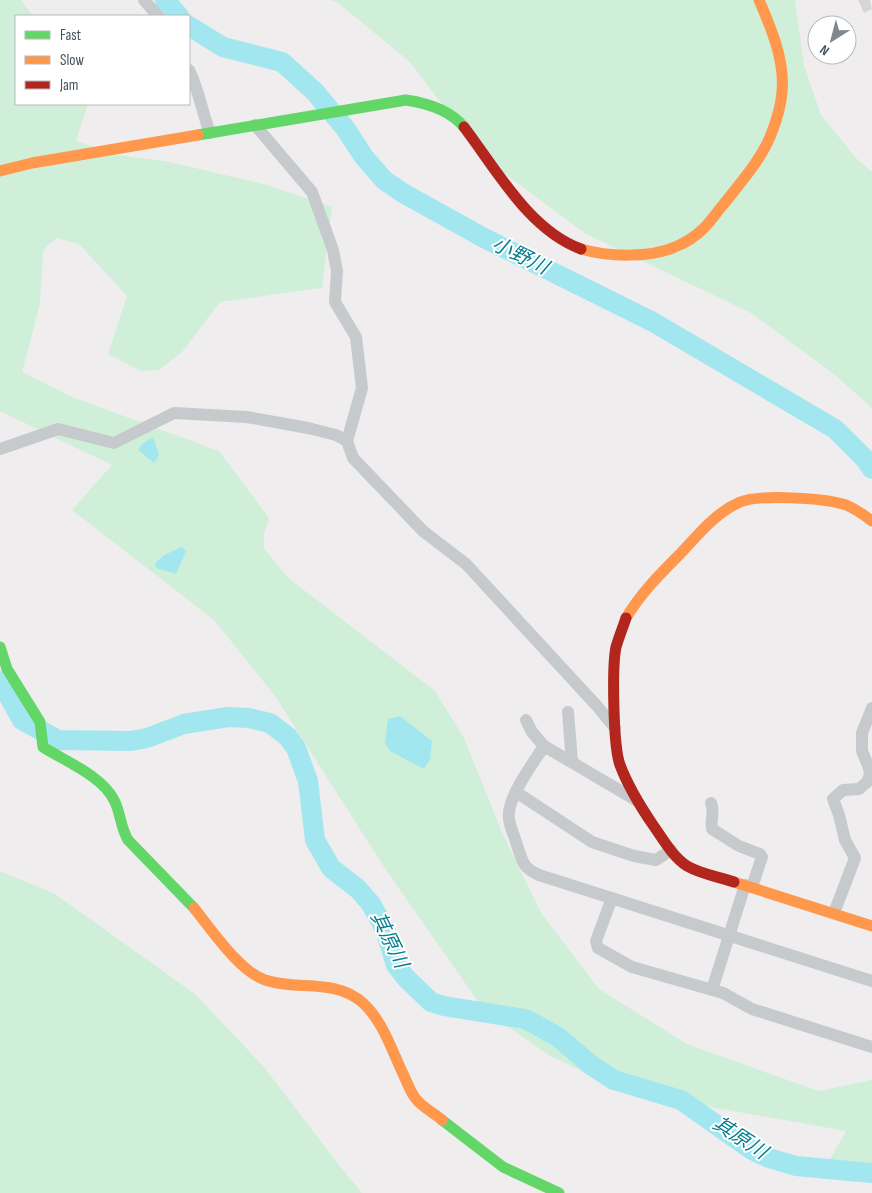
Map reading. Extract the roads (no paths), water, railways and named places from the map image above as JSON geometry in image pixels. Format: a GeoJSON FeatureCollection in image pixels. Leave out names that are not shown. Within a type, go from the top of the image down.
{"type":"FeatureCollection","features":[{"type":"Feature","properties":{"kind":"street"},"geometry":{"type":"LineString","coordinates":[[144,0],[157,15]]}},
{"type":"Feature","properties":{"kind":"street"},"geometry":{"type":"LineString","coordinates":[[0,171],[32,163],[406,100],[435,107],[462,124],[528,213],[538,223],[564,241],[581,249],[603,254],[640,255],[662,252],[681,246],[704,228],[764,151],[778,119],[783,86],[781,65],[774,37],[759,0]]}},
{"type":"Feature","properties":{"kind":"street"},"geometry":{"type":"LineString","coordinates":[[190,72],[210,133]]}},
{"type":"Feature","properties":{"kind":"street"},"geometry":{"type":"LineString","coordinates":[[256,125],[312,192],[333,250],[337,271],[335,302],[356,337],[362,388],[347,441],[354,458],[423,531],[466,564],[615,728]]}},
{"type":"Feature","properties":{"kind":"street"},"geometry":{"type":"LineString","coordinates":[[0,448],[58,429],[114,443],[174,413],[247,417],[308,428],[336,435],[347,441]]}},
{"type":"Feature","properties":{"kind":"street"},"geometry":{"type":"LineString","coordinates":[[872,521],[845,505],[808,498],[756,499],[741,502],[714,518],[644,592],[626,617],[616,648],[614,672],[615,728],[619,764],[636,800],[671,850],[688,866],[704,873],[872,926]]}},
{"type":"Feature","properties":{"kind":"street"},"geometry":{"type":"LineString","coordinates":[[0,647],[7,669],[40,722],[43,747],[96,778],[113,796],[126,838],[179,891],[253,975],[270,982],[337,988],[362,1001],[375,1016],[416,1099],[503,1167],[559,1193]]}},
{"type":"Feature","properties":{"kind":"street"},"geometry":{"type":"LineString","coordinates":[[834,913],[855,858],[844,840],[840,815],[833,799],[843,790],[859,789],[867,782],[870,775],[862,751],[862,733],[872,708]]}},
{"type":"Feature","properties":{"kind":"street"},"geometry":{"type":"LineString","coordinates":[[568,712],[572,762]]}},
{"type":"Feature","properties":{"kind":"street"},"geometry":{"type":"LineString","coordinates":[[526,720],[532,732],[544,746],[636,800]]}},
{"type":"Feature","properties":{"kind":"street"},"geometry":{"type":"LineString","coordinates":[[544,746],[516,792],[509,811],[509,820],[527,869],[539,875],[872,981]]}},
{"type":"Feature","properties":{"kind":"street"},"geometry":{"type":"LineString","coordinates":[[516,792],[592,842],[634,856],[656,860],[671,850]]}},
{"type":"Feature","properties":{"kind":"street"},"geometry":{"type":"LineString","coordinates":[[711,803],[713,807],[710,822],[712,829],[739,846],[760,854],[762,857],[748,886],[712,990]]}},
{"type":"Feature","properties":{"kind":"street"},"geometry":{"type":"LineString","coordinates":[[612,898],[596,941],[598,948],[632,967],[723,993],[752,1009],[872,1047]]}},
{"type":"Feature","properties":{"kind":"water"},"geometry":{"type":"Polygon","coordinates":[[[153,437],[159,455],[154,463],[138,450],[142,444],[153,437]]]}},
{"type":"Feature","properties":{"kind":"water"},"geometry":{"type":"Polygon","coordinates":[[[182,547],[186,551],[176,574],[156,568],[155,563],[164,555],[182,547]]]}},
{"type":"Feature","properties":{"kind":"water"},"geometry":{"type":"Polygon","coordinates":[[[400,716],[432,741],[430,760],[424,769],[390,751],[385,743],[388,719],[400,716]]]}},
{"type":"Feature","properties":{"kind":"waterway","name":"小野川"},"geometry":{"type":"LineString","coordinates":[[165,0],[178,15]]}},
{"type":"Feature","properties":{"kind":"waterway","name":"小野川"},"geometry":{"type":"LineString","coordinates":[[190,27],[223,47],[282,62],[315,92],[345,128],[364,157],[384,180],[403,193],[484,238],[653,322],[835,429],[865,459],[872,469]]}},
{"type":"Feature","properties":{"kind":"waterway","name":"其原川"},"geometry":{"type":"LineString","coordinates":[[0,681],[22,720],[58,740],[131,741],[147,738],[184,724],[228,717],[249,718],[270,723],[288,737],[296,748],[308,781],[315,840],[331,868],[358,889],[371,904],[385,929],[396,965],[406,978],[431,1002],[444,1006],[525,1019],[558,1037],[591,1065],[614,1080],[681,1100],[752,1150],[769,1158],[796,1166],[872,1173]]}}]}
